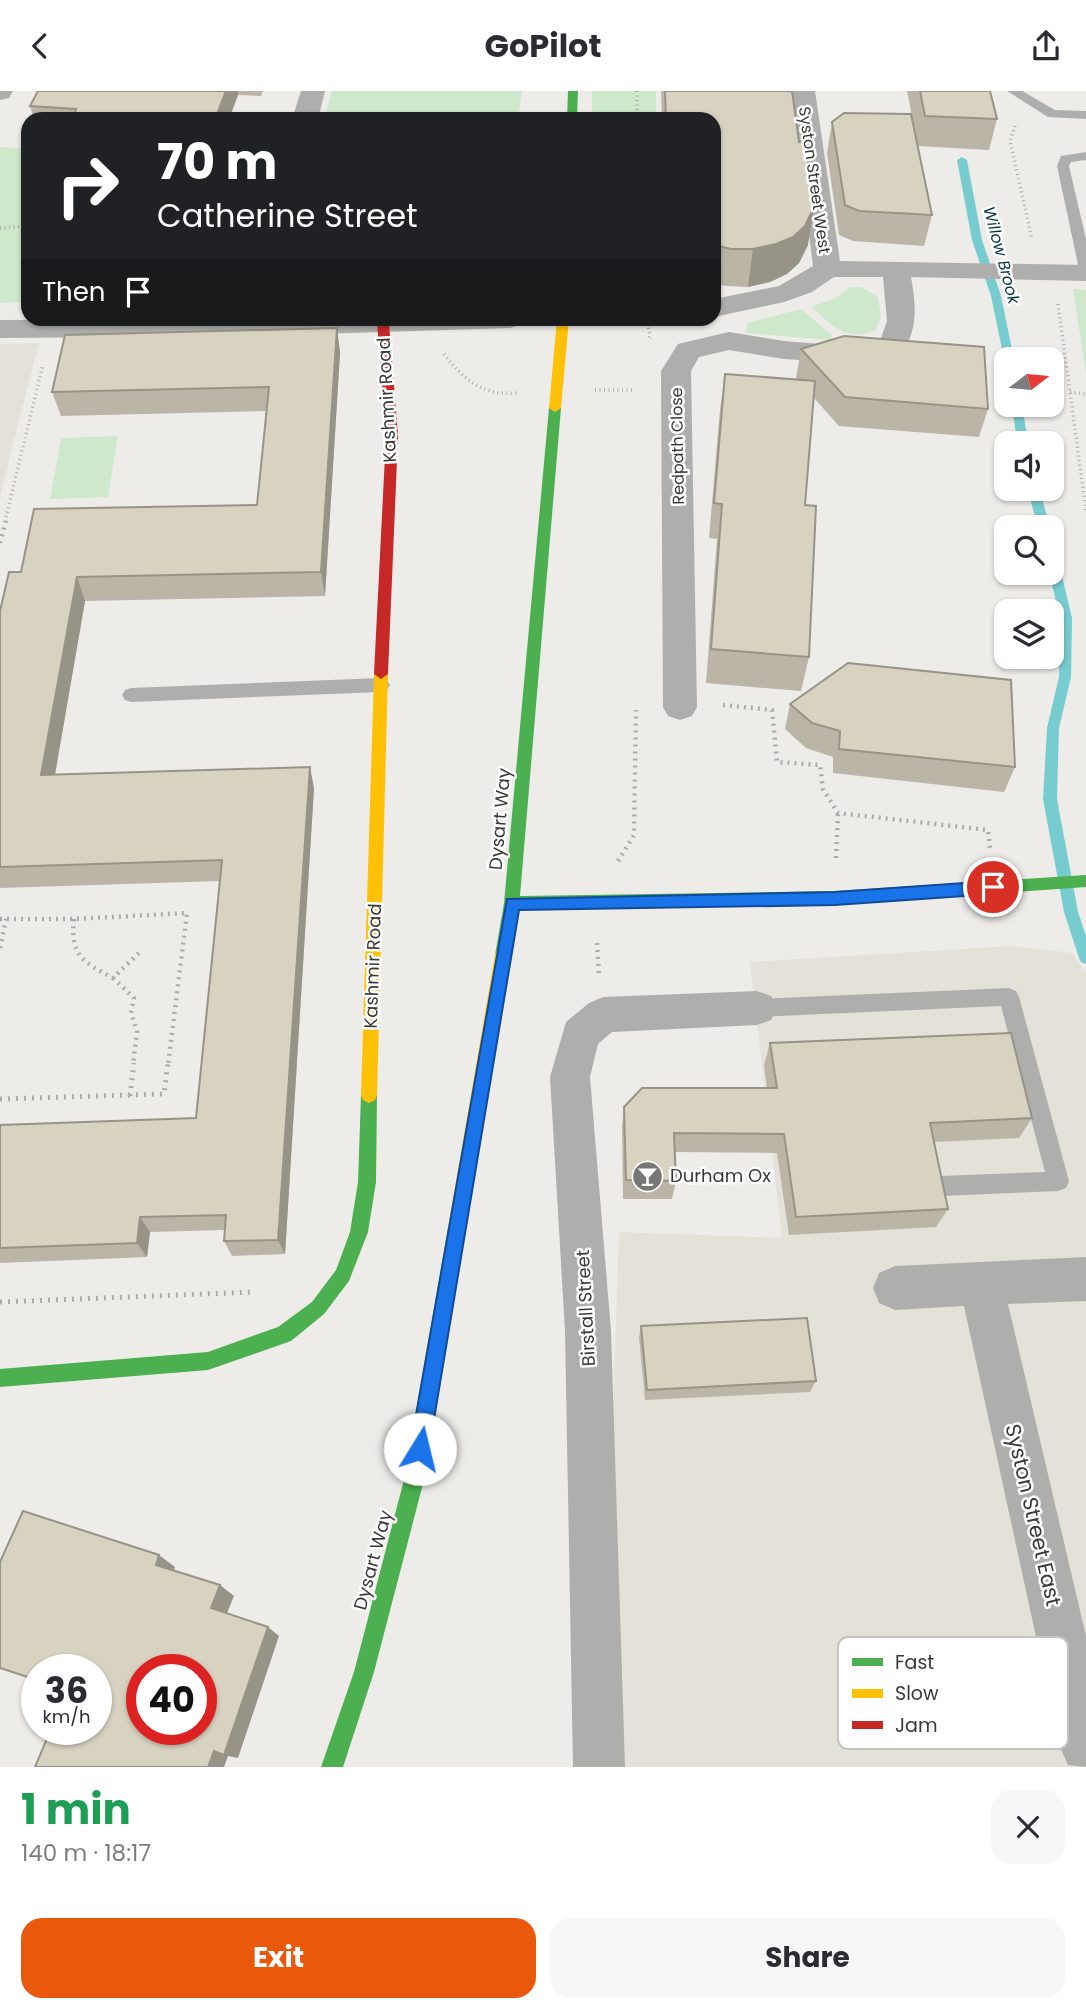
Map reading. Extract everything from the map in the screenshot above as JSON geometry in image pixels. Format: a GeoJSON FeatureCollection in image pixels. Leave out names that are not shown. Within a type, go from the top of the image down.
{"type":"FeatureCollection","features":[{"type":"Feature","properties":{"kind":"street"},"geometry":{"type":"LineString","coordinates":[[307,112],[313,91]]}},
{"type":"Feature","properties":{"kind":"street"},"geometry":{"type":"LineString","coordinates":[[572,112],[573,91]]}},
{"type":"Feature","properties":{"kind":"street","name":"Syston Street West"},"geometry":{"type":"LineString","coordinates":[[803,91],[827,269]]}},
{"type":"Feature","properties":{"kind":"street"},"geometry":{"type":"LineString","coordinates":[[721,307],[782,294],[811,283],[827,269],[1086,271]]}},
{"type":"Feature","properties":{"kind":"street","name":"Redpath Close"},"geometry":{"type":"LineString","coordinates":[[680,703],[676,371],[688,352],[701,346],[729,341],[784,351],[844,355],[862,355],[890,348],[901,332],[902,316],[896,269]]}},
{"type":"Feature","properties":{"kind":"street"},"geometry":{"type":"LineString","coordinates":[[0,329],[288,326]]}},
{"type":"Feature","properties":{"kind":"street","name":"Kashmir Road"},"geometry":{"type":"LineString","coordinates":[[0,1400],[21,1376],[208,1361],[284,1335],[318,1308],[343,1275],[359,1232],[368,1182],[381,685],[392,436],[383,326]]}},
{"type":"Feature","properties":{"kind":"street","name":"Dysart Way"},"geometry":{"type":"LineString","coordinates":[[332,1767],[363,1672],[415,1476],[512,904],[562,326]]}},
{"type":"Feature","properties":{"kind":"street"},"geometry":{"type":"LineString","coordinates":[[512,904],[835,898],[1086,881]]}},
{"type":"Feature","properties":{"kind":"street"},"geometry":{"type":"LineString","coordinates":[[603,1015],[757,1008]]}},
{"type":"Feature","properties":{"kind":"street","name":"Birstall Street"},"geometry":{"type":"LineString","coordinates":[[599,1767],[588,1331],[570,1077],[580,1035],[603,1015]]}},
{"type":"Feature","properties":{"kind":"street"},"geometry":{"type":"LineString","coordinates":[[895,1288],[1086,1279]]}},
{"type":"Feature","properties":{"kind":"street","name":"Syston Street East"},"geometry":{"type":"LineString","coordinates":[[981,1284],[1061,1637]]}},
{"type":"Feature","properties":{"kind":"street","name":"Syston Street East"},"geometry":{"type":"LineString","coordinates":[[1068,1668],[1086,1747]]}},
{"type":"Feature","properties":{"kind":"lane"},"geometry":{"type":"LineString","coordinates":[[1013,91],[1052,114],[1086,115]]}},
{"type":"Feature","properties":{"kind":"lane"},"geometry":{"type":"LineString","coordinates":[[1086,156],[1066,159],[1063,166],[1086,271]]}},
{"type":"Feature","properties":{"kind":"lane"},"geometry":{"type":"LineString","coordinates":[[131,695],[381,685]]}},
{"type":"Feature","properties":{"kind":"lane"},"geometry":{"type":"LineString","coordinates":[[757,1008],[1009,997],[1058,1181],[941,1186]]}},
{"type":"Feature","properties":{"kind":"path"},"geometry":{"type":"LineString","coordinates":[[636,91],[637,112]]}},
{"type":"Feature","properties":{"kind":"path"},"geometry":{"type":"LineString","coordinates":[[1025,98],[1010,141],[1046,272],[1070,392],[1086,511]]}},
{"type":"Feature","properties":{"kind":"path"},"geometry":{"type":"LineString","coordinates":[[0,228],[21,226]]}},
{"type":"Feature","properties":{"kind":"path"},"geometry":{"type":"LineString","coordinates":[[0,543],[51,329]]}},
{"type":"Feature","properties":{"kind":"path"},"geometry":{"type":"LineString","coordinates":[[1070,392],[1086,394]]}},
{"type":"Feature","properties":{"kind":"path"},"geometry":{"type":"LineString","coordinates":[[1076,439],[1086,440]]}},
{"type":"Feature","properties":{"kind":"path"},"geometry":{"type":"LineString","coordinates":[[680,703],[772,711],[777,762],[820,765],[823,789],[838,813],[988,830],[993,887]]}},
{"type":"Feature","properties":{"kind":"path"},"geometry":{"type":"LineString","coordinates":[[603,1015],[593,902],[634,835],[636,710]]}},
{"type":"Feature","properties":{"kind":"path"},"geometry":{"type":"LineString","coordinates":[[0,948],[3,919],[74,919],[187,913],[164,1094],[0,1099]]}},
{"type":"Feature","properties":{"kind":"path"},"geometry":{"type":"LineString","coordinates":[[74,919],[73,947],[80,961],[113,978],[134,998],[131,1013],[137,1031],[130,1096]]}},
{"type":"Feature","properties":{"kind":"path"},"geometry":{"type":"LineString","coordinates":[[113,978],[141,951]]}},
{"type":"Feature","properties":{"kind":"path"},"geometry":{"type":"LineString","coordinates":[[0,1302],[261,1292]]}},
{"type":"Feature","properties":{"kind":"shaded area"},"geometry":{"type":"Polygon","coordinates":[[[39,343],[10,456],[0,498],[0,344],[39,343]]]}},
{"type":"Feature","properties":{"kind":"shaded area"},"geometry":{"type":"Polygon","coordinates":[[[1011,946],[1072,953],[1086,972],[1086,1767],[601,1767],[619,1232],[782,1238],[750,962],[1011,946]]]}},
{"type":"Feature","properties":{"kind":"green space"},"geometry":{"type":"Polygon","coordinates":[[[332,91],[522,91],[519,112],[326,112],[332,91]]]}},
{"type":"Feature","properties":{"kind":"green space"},"geometry":{"type":"Polygon","coordinates":[[[592,91],[656,91],[656,112],[592,112],[592,91]]]}},
{"type":"Feature","properties":{"kind":"green space"},"geometry":{"type":"Polygon","coordinates":[[[0,147],[21,148],[21,302],[0,303],[0,147]]]}},
{"type":"Feature","properties":{"kind":"green space"},"geometry":{"type":"Polygon","coordinates":[[[850,287],[861,287],[878,297],[881,317],[876,330],[848,333],[833,326],[811,307],[836,298],[850,287]]]}},
{"type":"Feature","properties":{"kind":"green space"},"geometry":{"type":"Polygon","coordinates":[[[1073,289],[1086,290],[1086,374],[1073,289]]]}},
{"type":"Feature","properties":{"kind":"green space"},"geometry":{"type":"Polygon","coordinates":[[[801,309],[832,335],[830,340],[746,333],[747,323],[801,309]]]}},
{"type":"Feature","properties":{"kind":"green space"},"geometry":{"type":"Polygon","coordinates":[[[118,436],[108,497],[50,499],[61,438],[118,436]]]}},
{"type":"Feature","properties":{"kind":"building"},"geometry":{"type":"Polygon","coordinates":[[[38,91],[226,91],[218,112],[75,112],[76,109],[30,106],[38,91]]]}},
{"type":"Feature","properties":{"kind":"building"},"geometry":{"type":"Polygon","coordinates":[[[665,91],[792,91],[799,142],[805,138],[814,207],[805,226],[793,237],[776,244],[753,249],[721,247],[721,112],[666,112],[665,91]]]}},
{"type":"Feature","properties":{"kind":"building"},"geometry":{"type":"Polygon","coordinates":[[[920,91],[990,91],[997,119],[925,116],[920,91]]]}},
{"type":"Feature","properties":{"kind":"building"},"geometry":{"type":"Polygon","coordinates":[[[844,113],[911,114],[932,215],[859,211],[845,205],[832,122],[844,113]]]}},
{"type":"Feature","properties":{"kind":"building"},"geometry":{"type":"Polygon","coordinates":[[[337,328],[321,572],[77,577],[41,775],[310,767],[278,1240],[224,1241],[226,1215],[140,1217],[137,1243],[0,1248],[0,1125],[196,1118],[222,860],[0,867],[0,611],[9,572],[21,572],[34,509],[257,505],[269,387],[52,392],[65,335],[337,328]]]}},
{"type":"Feature","properties":{"kind":"building"},"geometry":{"type":"Polygon","coordinates":[[[844,336],[984,347],[988,409],[845,397],[801,349],[844,336]]]}},
{"type":"Feature","properties":{"kind":"building"},"geometry":{"type":"Polygon","coordinates":[[[725,374],[815,381],[805,505],[816,506],[809,657],[711,649],[722,504],[714,503],[725,374]]]}},
{"type":"Feature","properties":{"kind":"building"},"geometry":{"type":"Polygon","coordinates":[[[848,663],[1011,680],[1015,767],[839,749],[840,731],[812,723],[790,704],[848,663]]]}},
{"type":"Feature","properties":{"kind":"building"},"geometry":{"type":"Polygon","coordinates":[[[1011,1033],[1032,1118],[930,1123],[948,1209],[796,1217],[784,1134],[674,1133],[676,1181],[626,1180],[624,1107],[642,1088],[777,1088],[770,1043],[1011,1033]]]}},
{"type":"Feature","properties":{"kind":"building"},"geometry":{"type":"Polygon","coordinates":[[[807,1318],[816,1381],[647,1390],[641,1326],[807,1318]]]}},
{"type":"Feature","properties":{"kind":"building"},"geometry":{"type":"Polygon","coordinates":[[[23,1511],[159,1555],[156,1565],[220,1585],[211,1608],[268,1627],[224,1755],[214,1751],[208,1767],[35,1767],[44,1745],[112,1745],[112,1654],[21,1654],[21,1675],[0,1668],[0,1562],[23,1511]]]}},
{"type":"Feature","properties":{"kind":"waterway","name":"Willow Brook"},"geometry":{"type":"LineString","coordinates":[[962,160],[977,240],[996,296],[1007,347]]}},
{"type":"Feature","properties":{"kind":"waterway","name":"Willow Brook"},"geometry":{"type":"LineString","coordinates":[[1019,417],[1021,431]]}},
{"type":"Feature","properties":{"kind":"waterway","name":"Willow Brook"},"geometry":{"type":"LineString","coordinates":[[1037,501],[1041,515]]}},
{"type":"Feature","properties":{"kind":"waterway","name":"Willow Brook"},"geometry":{"type":"LineString","coordinates":[[1058,585],[1066,618],[1065,677],[1053,728],[1050,799],[1071,912],[1086,958]]}},
{"type":"Feature","properties":{"kind":"traffic: fast"},"geometry":{"type":"LineString","coordinates":[[572,112],[573,91]]}},
{"type":"Feature","properties":{"kind":"traffic: fast"},"geometry":{"type":"LineString","coordinates":[[503,955],[512,903],[555,408]]}},
{"type":"Feature","properties":{"kind":"traffic: fast"},"geometry":{"type":"LineString","coordinates":[[512,903],[835,898],[1086,881]]}},
{"type":"Feature","properties":{"kind":"traffic: fast"},"geometry":{"type":"LineString","coordinates":[[0,1378],[208,1361],[284,1334],[318,1308],[343,1275],[359,1232],[367,1182],[369,1095]]}},
{"type":"Feature","properties":{"kind":"traffic: fast"},"geometry":{"type":"LineString","coordinates":[[332,1767],[364,1672],[415,1476],[457,1228]]}},
{"type":"Feature","properties":{"kind":"traffic: slow"},"geometry":{"type":"LineString","coordinates":[[555,408],[562,326]]}},
{"type":"Feature","properties":{"kind":"traffic: slow"},"geometry":{"type":"LineString","coordinates":[[369,1095],[381,674]]}},
{"type":"Feature","properties":{"kind":"traffic: slow"},"geometry":{"type":"LineString","coordinates":[[457,1228],[503,955]]}},
{"type":"Feature","properties":{"kind":"traffic: jam"},"geometry":{"type":"LineString","coordinates":[[381,674],[392,436],[383,326]]}},
{"type":"Feature","properties":{"kind":"place","name":"Durham Ox"},"geometry":{"type":"Point","coordinates":[647,1176]}},
{"type":"Feature","properties":{"kind":"route"},"geometry":{"type":"LineString","coordinates":[[420,1449],[512,904],[835,898],[993,887]]}}]}
